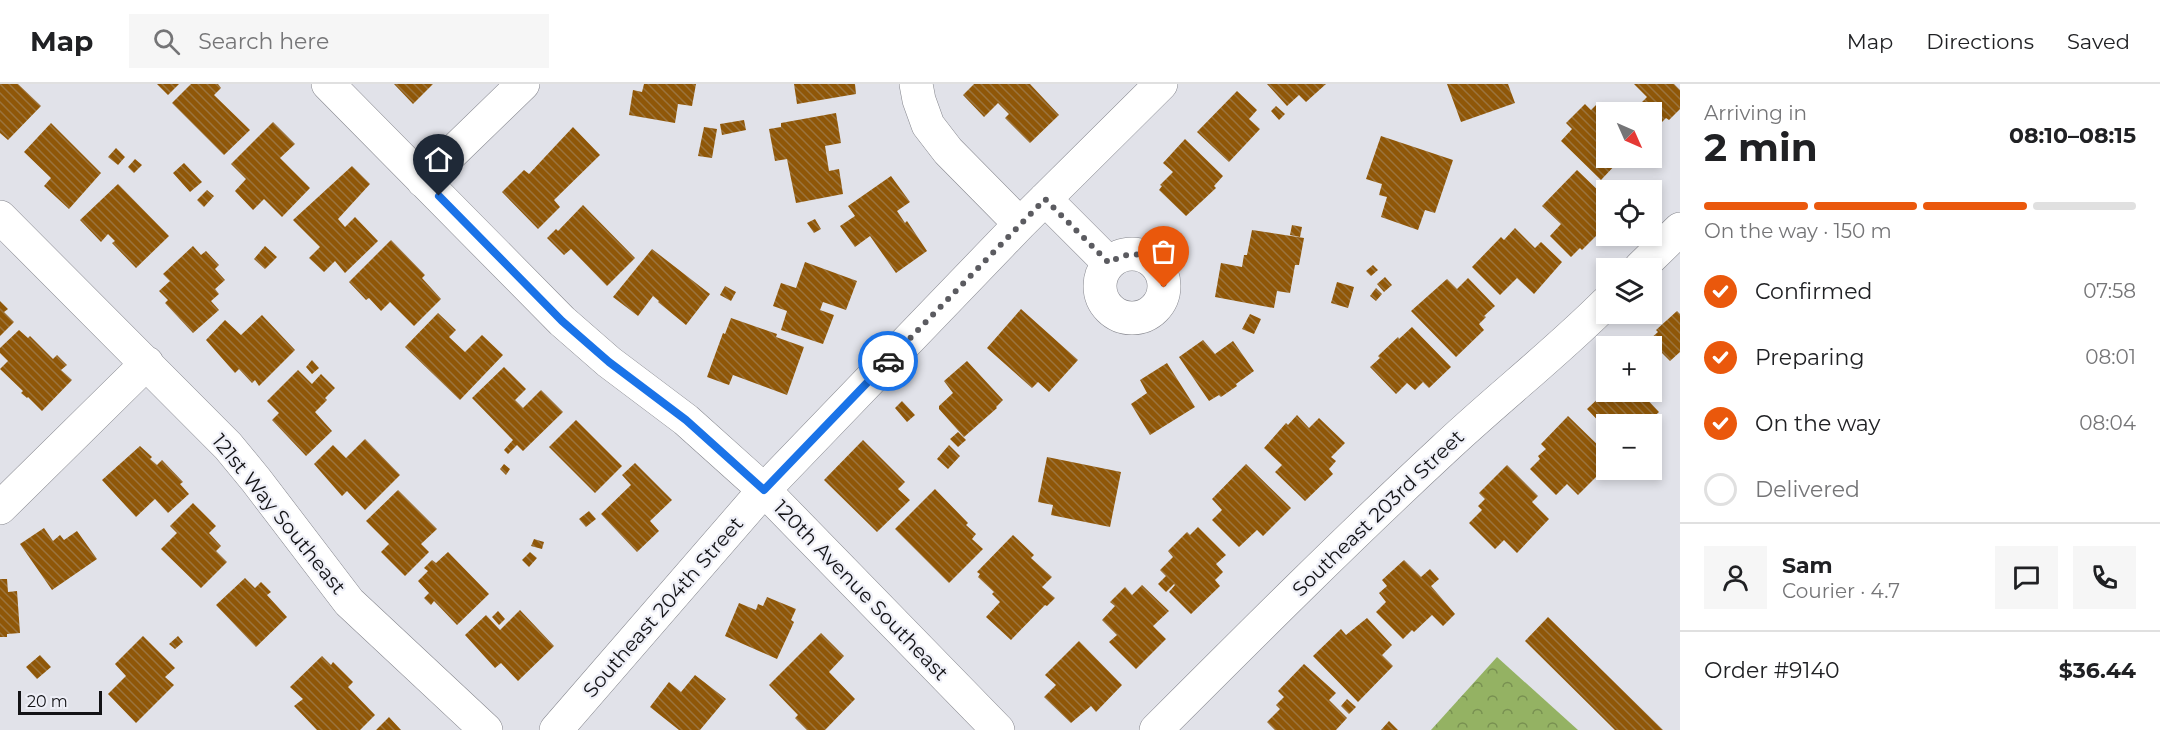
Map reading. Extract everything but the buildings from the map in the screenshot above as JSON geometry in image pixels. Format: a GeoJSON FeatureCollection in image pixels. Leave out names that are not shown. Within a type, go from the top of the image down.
{"type":"FeatureCollection","features":[{"type":"Feature","properties":{"kind":"street","name":"120th Avenue Southeast"},"geometry":{"type":"LineString","coordinates":[[328,84],[562,321],[609,362],[686,420],[764,490],[998,730]]}},
{"type":"Feature","properties":{"kind":"street"},"geometry":{"type":"LineString","coordinates":[[423,181],[523,84]]}},
{"type":"Feature","properties":{"kind":"street"},"geometry":{"type":"LineString","coordinates":[[916,84],[928,125],[948,151],[1020,224]]}},
{"type":"Feature","properties":{"kind":"street","name":"Southeast 204th Street"},"geometry":{"type":"LineString","coordinates":[[556,730],[764,490],[1020,224],[1161,84]]}},
{"type":"Feature","properties":{"kind":"street"},"geometry":{"type":"LineString","coordinates":[[1045,199],[1109,263]]}},
{"type":"Feature","properties":{"kind":"street","name":"121st Way Southeast"},"geometry":{"type":"LineString","coordinates":[[0,217],[228,446],[348,602],[486,730]]}},
{"type":"Feature","properties":{"kind":"street"},"geometry":{"type":"LineString","coordinates":[[1650,258],[1680,229]]}},
{"type":"Feature","properties":{"kind":"street","name":"Southeast 203rd Street"},"geometry":{"type":"LineString","coordinates":[[1156,730],[1354,533],[1596,313]]}},
{"type":"Feature","properties":{"kind":"street"},"geometry":{"type":"LineString","coordinates":[[0,508],[147,363]]}},
{"type":"Feature","properties":{"kind":"green space"},"geometry":{"type":"Polygon","coordinates":[[[1497,657],[1578,730],[1431,730],[1497,657]]]}},
{"type":"Feature","properties":{"kind":"way so far"},"geometry":{"type":"LineString","coordinates":[[888,361],[1045,199],[1109,263],[1119,256],[1130,254],[1151,259],[1159,267],[1164,288]]}},
{"type":"Feature","properties":{"kind":"route"},"geometry":{"type":"LineString","coordinates":[[439,196],[562,321],[609,362],[686,420],[764,490],[888,361]]}}]}
